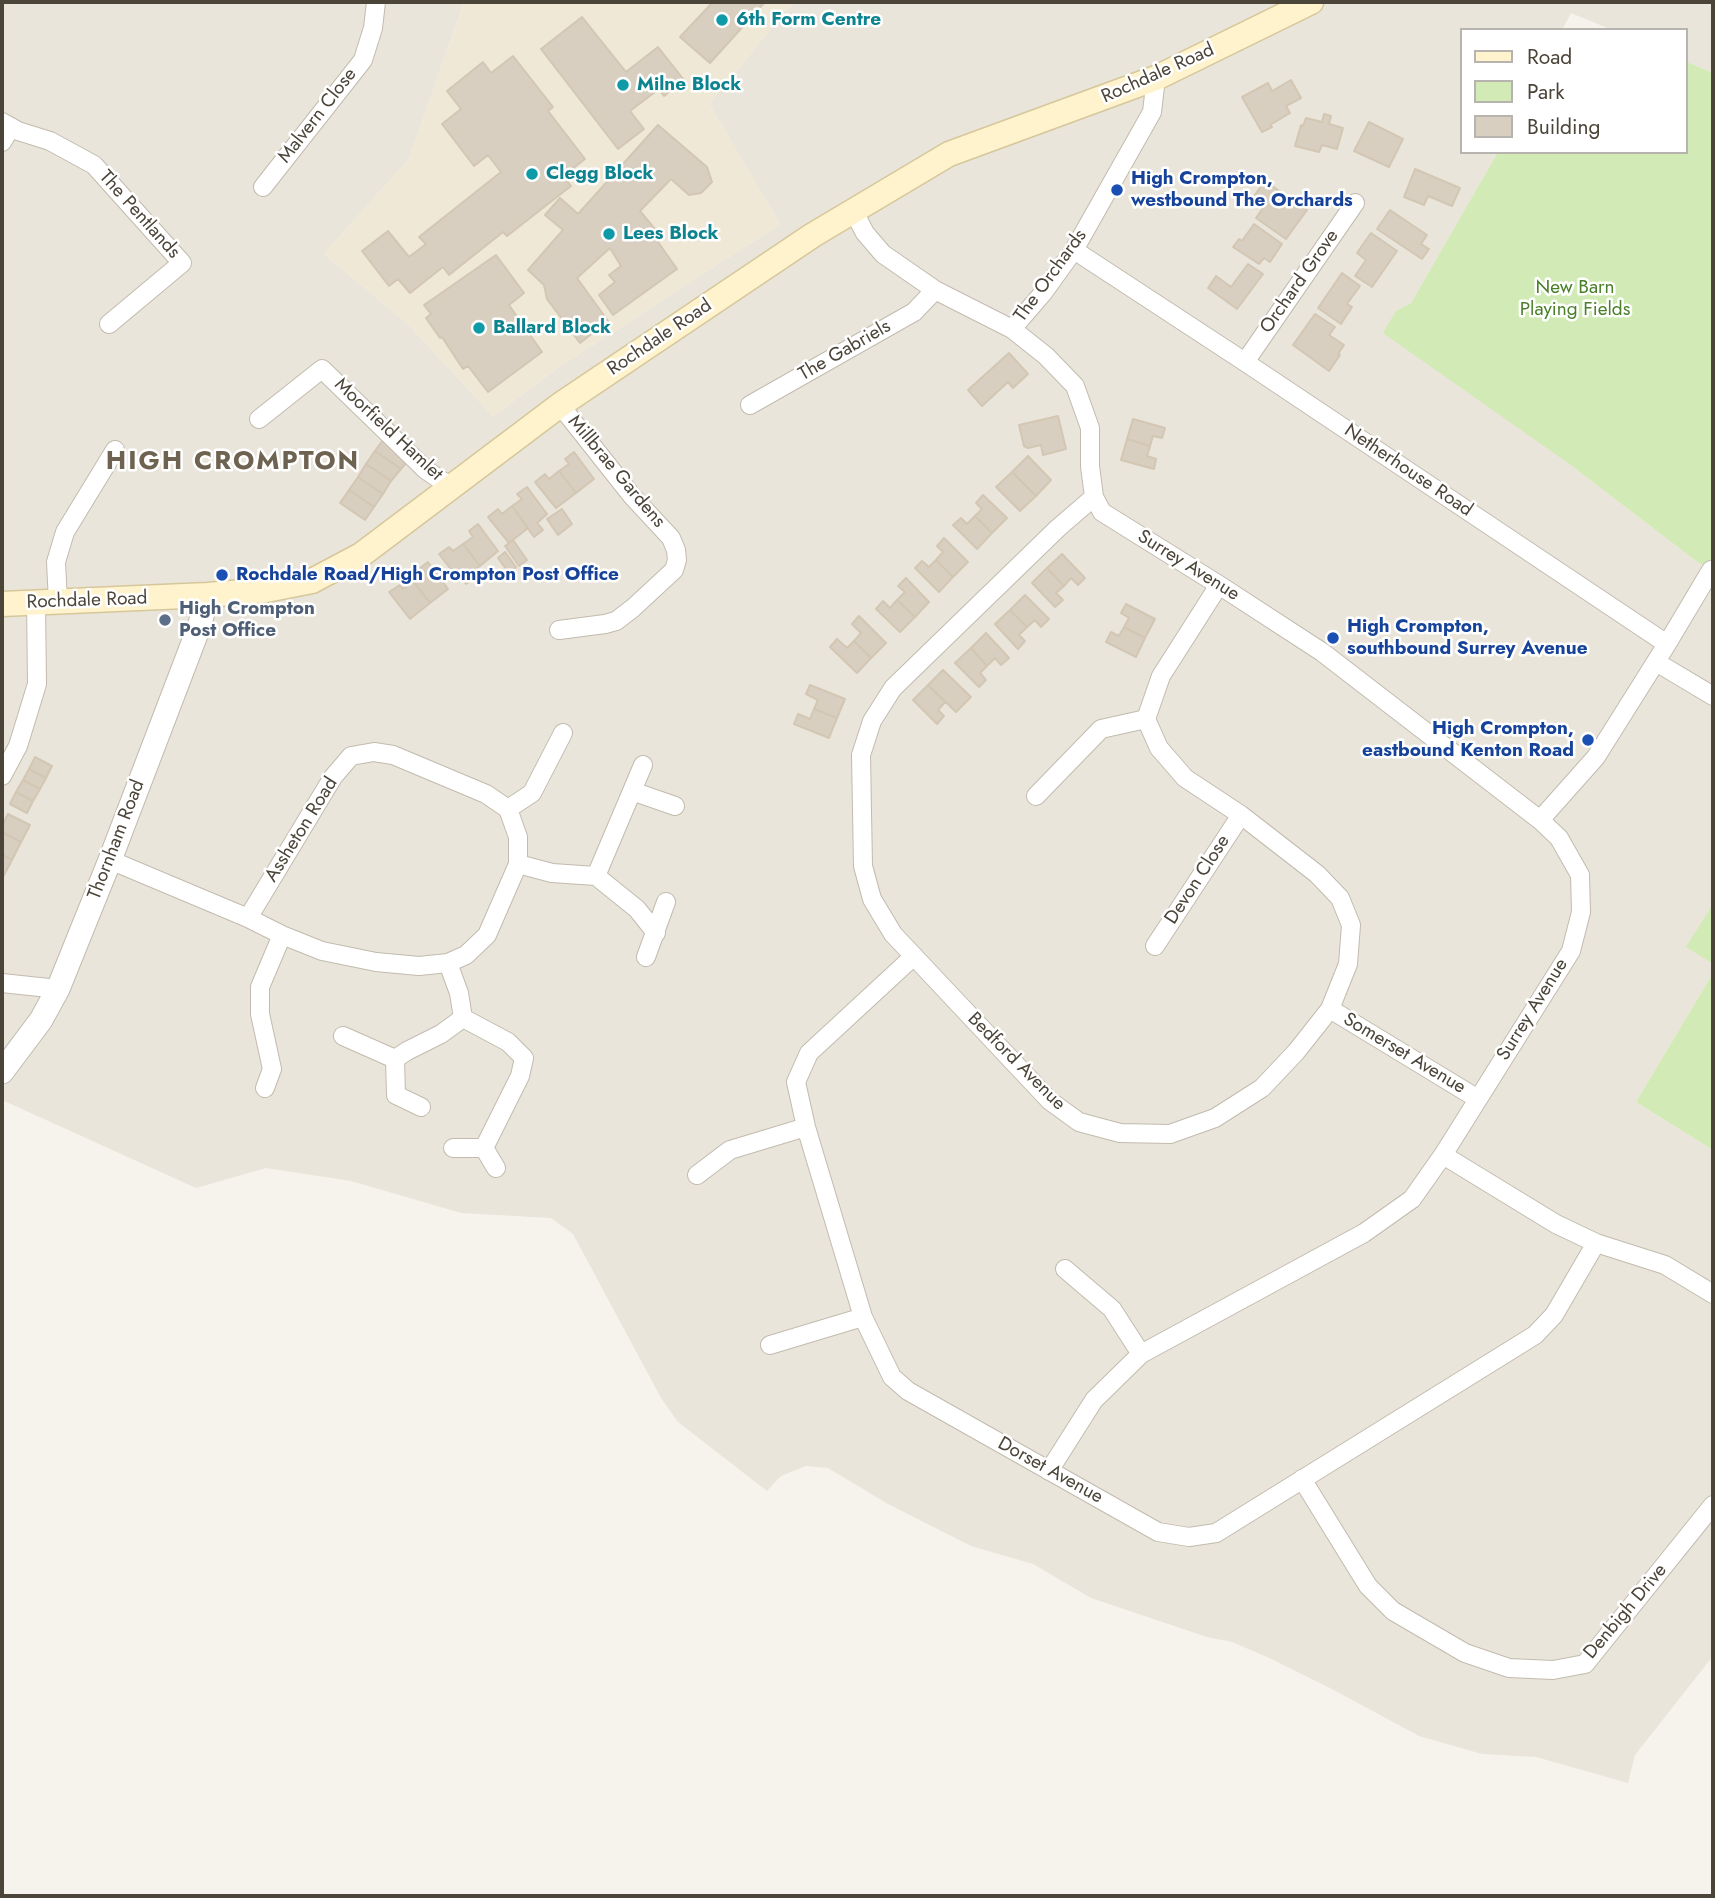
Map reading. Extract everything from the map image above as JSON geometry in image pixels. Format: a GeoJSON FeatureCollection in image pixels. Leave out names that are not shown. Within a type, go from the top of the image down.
{"type":"FeatureCollection","features":[{"type":"Feature","properties":{"kind":"main road","name":"Rochdale Road"},"geometry":{"type":"LineString","coordinates":[[2,604],[208,596],[312,582],[361,555],[560,405],[813,235],[949,154],[1156,78],[1311,2]]}},
{"type":"Feature","properties":{"kind":"street","name":"Malvern Close"},"geometry":{"type":"LineString","coordinates":[[263,187],[363,60],[373,28],[376,2]]}},
{"type":"Feature","properties":{"kind":"street","name":"The Orchards"},"geometry":{"type":"LineString","coordinates":[[853,211],[865,233],[883,254],[935,290],[1012,329],[1043,293],[1074,250],[1152,111],[1156,78]]}},
{"type":"Feature","properties":{"kind":"street","name":"The Pentlands"},"geometry":{"type":"LineString","coordinates":[[5,130],[50,141],[94,165],[182,263],[109,324]]}},
{"type":"Feature","properties":{"kind":"street","name":"Orchard Grove"},"geometry":{"type":"LineString","coordinates":[[1245,362],[1355,203]]}},
{"type":"Feature","properties":{"kind":"street","name":"Netherhouse Road"},"geometry":{"type":"LineString","coordinates":[[1074,250],[1667,644]]}},
{"type":"Feature","properties":{"kind":"street","name":"The Gabriels"},"geometry":{"type":"LineString","coordinates":[[750,405],[914,312],[935,290]]}},
{"type":"Feature","properties":{"kind":"street"},"geometry":{"type":"LineString","coordinates":[[1012,329],[1046,356],[1075,386],[1090,428],[1090,466],[1094,497]]}},
{"type":"Feature","properties":{"kind":"street","name":"Moorfield Hamlet"},"geometry":{"type":"LineString","coordinates":[[259,419],[322,369],[426,470],[451,487]]}},
{"type":"Feature","properties":{"kind":"street","name":"Millbrae Gardens"},"geometry":{"type":"LineString","coordinates":[[559,630],[616,621],[674,570],[677,560],[671,538],[632,496],[560,405]]}},
{"type":"Feature","properties":{"kind":"street"},"geometry":{"type":"LineString","coordinates":[[2,776],[18,746],[37,684],[47,602],[65,532],[115,450]]}},
{"type":"Feature","properties":{"kind":"street","name":"Surrey Avenue"},"geometry":{"type":"LineString","coordinates":[[1049,1471],[1094,1400],[1141,1354],[1364,1233],[1412,1199],[1571,951],[1581,912],[1580,875],[1559,838],[1540,820],[1322,652],[1102,512],[1094,497]]}},
{"type":"Feature","properties":{"kind":"street","name":"Bedford Avenue"},"geometry":{"type":"LineString","coordinates":[[1094,497],[1058,528],[893,688],[872,721],[861,755],[863,866],[872,899],[892,934],[1050,1101],[1079,1122],[1121,1133],[1170,1134],[1215,1118],[1262,1088],[1296,1052],[1330,1009],[1348,964],[1351,925],[1340,898],[1317,874],[1241,815],[1185,778],[1159,748],[1146,719]]}},
{"type":"Feature","properties":{"kind":"street"},"geometry":{"type":"LineString","coordinates":[[1540,820],[1596,757],[1711,570]]}},
{"type":"Feature","properties":{"kind":"street"},"geometry":{"type":"LineString","coordinates":[[1037,796],[1101,729],[1146,719],[1161,676],[1219,585]]}},
{"type":"Feature","properties":{"kind":"street","name":"Thornham Road"},"geometry":{"type":"LineString","coordinates":[[2,1072],[41,1020],[58,989],[200,627],[208,596]]}},
{"type":"Feature","properties":{"kind":"street"},"geometry":{"type":"LineString","coordinates":[[1656,662],[1713,696]]}},
{"type":"Feature","properties":{"kind":"street"},"geometry":{"type":"LineString","coordinates":[[110,860],[322,951],[376,962],[419,965],[448,963],[466,955],[487,936],[518,864],[518,837],[508,809],[532,793],[563,733]]}},
{"type":"Feature","properties":{"kind":"street","name":"Assheton Road"},"geometry":{"type":"LineString","coordinates":[[248,918],[333,777],[351,756],[374,752],[393,755],[486,794],[508,809]]}},
{"type":"Feature","properties":{"kind":"street"},"geometry":{"type":"LineString","coordinates":[[596,876],[643,765]]}},
{"type":"Feature","properties":{"kind":"street"},"geometry":{"type":"LineString","coordinates":[[632,791],[675,806]]}},
{"type":"Feature","properties":{"kind":"street","name":"Devon Close"},"geometry":{"type":"LineString","coordinates":[[1155,946],[1241,815]]}},
{"type":"Feature","properties":{"kind":"street"},"geometry":{"type":"LineString","coordinates":[[518,864],[552,873],[596,876],[636,908],[656,933]]}},
{"type":"Feature","properties":{"kind":"street"},"geometry":{"type":"LineString","coordinates":[[646,957],[666,902]]}},
{"type":"Feature","properties":{"kind":"street"},"geometry":{"type":"LineString","coordinates":[[265,1088],[272,1069],[260,1014],[260,987],[282,935]]}},
{"type":"Feature","properties":{"kind":"street","name":"Dorset Avenue"},"geometry":{"type":"LineString","coordinates":[[914,956],[808,1053],[796,1082],[806,1127],[863,1317],[891,1377],[908,1391],[1158,1532],[1189,1537],[1216,1533],[1535,1335],[1554,1315],[1596,1243]]}},
{"type":"Feature","properties":{"kind":"street"},"geometry":{"type":"LineString","coordinates":[[448,963],[459,993],[463,1018]]}},
{"type":"Feature","properties":{"kind":"street"},"geometry":{"type":"LineString","coordinates":[[2,983],[58,989]]}},
{"type":"Feature","properties":{"kind":"street","name":"Somerset Avenue"},"geometry":{"type":"LineString","coordinates":[[1330,1009],[1478,1099]]}},
{"type":"Feature","properties":{"kind":"street"},"geometry":{"type":"LineString","coordinates":[[395,1059],[441,1034],[463,1018]]}},
{"type":"Feature","properties":{"kind":"street"},"geometry":{"type":"LineString","coordinates":[[463,1018],[508,1042],[524,1058],[520,1076],[484,1147]]}},
{"type":"Feature","properties":{"kind":"street"},"geometry":{"type":"LineString","coordinates":[[343,1036],[395,1059]]}},
{"type":"Feature","properties":{"kind":"street"},"geometry":{"type":"LineString","coordinates":[[395,1059],[396,1095],[421,1107]]}},
{"type":"Feature","properties":{"kind":"street"},"geometry":{"type":"LineString","coordinates":[[697,1175],[730,1150],[806,1127]]}},
{"type":"Feature","properties":{"kind":"street"},"geometry":{"type":"LineString","coordinates":[[453,1148],[484,1147]]}},
{"type":"Feature","properties":{"kind":"street"},"geometry":{"type":"LineString","coordinates":[[484,1147],[496,1168]]}},
{"type":"Feature","properties":{"kind":"street"},"geometry":{"type":"LineString","coordinates":[[1443,1154],[1556,1224],[1596,1243],[1665,1265],[1713,1294]]}},
{"type":"Feature","properties":{"kind":"street"},"geometry":{"type":"LineString","coordinates":[[1065,1269],[1112,1309],[1141,1354]]}},
{"type":"Feature","properties":{"kind":"street"},"geometry":{"type":"LineString","coordinates":[[770,1345],[863,1317]]}},
{"type":"Feature","properties":{"kind":"street","name":"Denbigh Drive"},"geometry":{"type":"LineString","coordinates":[[1302,1479],[1368,1586],[1393,1611],[1465,1653],[1509,1668],[1553,1670],[1585,1664],[1713,1505]]}},
{"type":"Feature","properties":{"kind":"shaded area"},"geometry":{"type":"Polygon","coordinates":[[[2,2],[464,2],[409,159],[324,254],[409,325],[493,416],[559,367],[780,224],[709,104],[795,2],[1713,2],[1713,73],[1687,62],[1687,28],[1607,28],[1571,13],[1563,28],[1460,28],[1460,154],[1497,154],[1411,303],[1396,311],[1568,463],[1696,561],[1713,571],[1713,904],[1687,947],[1713,964],[1713,973],[1636,1102],[1713,1150],[1713,1656],[1635,1755],[1628,1783],[1536,1757],[1482,1754],[1419,1736],[1328,1687],[1232,1642],[1207,1637],[1091,1598],[1033,1564],[971,1546],[888,1504],[828,1468],[806,1466],[781,1476],[767,1491],[678,1422],[661,1398],[573,1234],[551,1218],[461,1213],[351,1181],[266,1168],[196,1188],[2,1100],[2,2]]]}},
{"type":"Feature","properties":{"kind":"shaded area"},"geometry":{"type":"Polygon","coordinates":[[[464,2],[795,2],[709,104],[780,224],[559,367],[493,416],[409,325],[324,254],[409,159],[464,2]]]}},
{"type":"Feature","properties":{"kind":"green space","name":"New Barn Playing Fields"},"geometry":{"type":"Polygon","coordinates":[[[1687,62],[1713,73],[1713,571],[1696,561],[1568,463],[1383,333],[1396,311],[1411,303],[1497,154],[1687,154],[1687,62]]]}},
{"type":"Feature","properties":{"kind":"green space"},"geometry":{"type":"Polygon","coordinates":[[[1713,904],[1713,964],[1686,947],[1713,904]]]}},
{"type":"Feature","properties":{"kind":"green space"},"geometry":{"type":"Polygon","coordinates":[[[1713,973],[1713,1150],[1636,1102],[1713,973]]]}},
{"type":"Feature","properties":{"kind":"building","name":"6th Form Centre"},"geometry":{"type":"Polygon","coordinates":[[[713,2],[764,3],[710,63],[680,37],[713,2]]]}},
{"type":"Feature","properties":{"kind":"building","name":"Milne Block"},"geometry":{"type":"Polygon","coordinates":[[[582,17],[626,72],[658,47],[684,80],[664,96],[659,89],[630,111],[644,129],[618,149],[541,49],[582,17]]]}},
{"type":"Feature","properties":{"kind":"building","name":"Clegg Block"},"geometry":{"type":"Polygon","coordinates":[[[513,56],[553,107],[548,111],[585,159],[563,176],[571,186],[507,236],[503,232],[449,275],[443,267],[410,293],[398,279],[389,286],[362,251],[388,231],[409,257],[426,244],[419,237],[501,172],[488,155],[474,166],[442,124],[461,109],[447,91],[483,62],[491,73],[513,56]]]}},
{"type":"Feature","properties":{"kind":"building"},"geometry":{"type":"Polygon","coordinates":[[[1291,80],[1301,98],[1286,106],[1290,113],[1262,132],[1242,97],[1268,83],[1272,91],[1291,80]]]}},
{"type":"Feature","properties":{"kind":"building"},"geometry":{"type":"Polygon","coordinates":[[[1324,114],[1331,116],[1329,124],[1343,128],[1337,149],[1322,145],[1319,152],[1295,146],[1306,118],[1322,122],[1324,114]]]}},
{"type":"Feature","properties":{"kind":"building"},"geometry":{"type":"Polygon","coordinates":[[[1369,122],[1403,139],[1389,167],[1354,151],[1369,122]]]}},
{"type":"Feature","properties":{"kind":"building","name":"Lees Block"},"geometry":{"type":"Polygon","coordinates":[[[658,125],[707,167],[712,182],[701,193],[689,195],[671,179],[640,211],[663,239],[658,242],[677,269],[613,315],[599,295],[615,282],[609,275],[621,266],[610,248],[577,278],[608,321],[580,343],[547,299],[544,285],[528,270],[563,230],[545,215],[560,198],[578,214],[658,125]]]}},
{"type":"Feature","properties":{"kind":"building"},"geometry":{"type":"Polygon","coordinates":[[[1415,169],[1460,188],[1452,206],[1428,196],[1424,205],[1404,197],[1415,169]]]}},
{"type":"Feature","properties":{"kind":"building"},"geometry":{"type":"Polygon","coordinates":[[[1265,181],[1307,210],[1286,239],[1256,218],[1265,205],[1254,196],[1265,181]]]}},
{"type":"Feature","properties":{"kind":"building"},"geometry":{"type":"Polygon","coordinates":[[[1390,210],[1427,235],[1421,244],[1429,249],[1422,259],[1377,229],[1390,210]]]}},
{"type":"Feature","properties":{"kind":"building"},"geometry":{"type":"Polygon","coordinates":[[[1254,224],[1282,244],[1270,262],[1264,258],[1259,264],[1233,247],[1239,239],[1242,241],[1254,224]]]}},
{"type":"Feature","properties":{"kind":"building"},"geometry":{"type":"Polygon","coordinates":[[[1371,233],[1397,251],[1372,287],[1355,276],[1366,260],[1357,253],[1371,233]]]}},
{"type":"Feature","properties":{"kind":"building","name":"Ballard Block"},"geometry":{"type":"Polygon","coordinates":[[[496,255],[524,293],[509,305],[542,352],[488,392],[468,366],[463,369],[442,337],[440,338],[426,318],[431,314],[424,305],[496,255]]]}},
{"type":"Feature","properties":{"kind":"building"},"geometry":{"type":"Polygon","coordinates":[[[1248,264],[1263,274],[1237,309],[1208,288],[1216,276],[1231,287],[1248,264]]]}},
{"type":"Feature","properties":{"kind":"building"},"geometry":{"type":"Polygon","coordinates":[[[1342,273],[1360,286],[1347,304],[1352,307],[1341,324],[1318,308],[1342,273]]]}},
{"type":"Feature","properties":{"kind":"building"},"geometry":{"type":"Polygon","coordinates":[[[1315,314],[1335,327],[1329,335],[1344,345],[1329,371],[1293,345],[1315,314]]]}},
{"type":"Feature","properties":{"kind":"building"},"geometry":{"type":"Polygon","coordinates":[[[1009,353],[1028,374],[1013,388],[1008,382],[982,406],[968,390],[1009,353]]]}},
{"type":"Feature","properties":{"kind":"building"},"geometry":{"type":"Polygon","coordinates":[[[1058,416],[1066,449],[1043,455],[1041,445],[1028,448],[1024,446],[1019,425],[1058,416]]]}},
{"type":"Feature","properties":{"kind":"building"},"geometry":{"type":"Polygon","coordinates":[[[1133,419],[1165,428],[1162,438],[1153,436],[1150,446],[1127,439],[1133,419]]]}},
{"type":"Feature","properties":{"kind":"building"},"geometry":{"type":"Polygon","coordinates":[[[385,437],[411,457],[401,469],[375,451],[385,437]]]}},
{"type":"Feature","properties":{"kind":"building"},"geometry":{"type":"Polygon","coordinates":[[[1127,439],[1150,446],[1147,456],[1156,459],[1154,469],[1121,460],[1127,439]]]}},
{"type":"Feature","properties":{"kind":"building"},"geometry":{"type":"Polygon","coordinates":[[[375,451],[401,469],[391,481],[366,464],[375,451]]]}},
{"type":"Feature","properties":{"kind":"building"},"geometry":{"type":"Polygon","coordinates":[[[574,452],[594,479],[576,493],[559,471],[569,464],[565,459],[574,452]]]}},
{"type":"Feature","properties":{"kind":"building"},"geometry":{"type":"Polygon","coordinates":[[[1028,456],[1051,480],[1036,496],[1012,472],[1028,456]]]}},
{"type":"Feature","properties":{"kind":"building"},"geometry":{"type":"Polygon","coordinates":[[[366,464],[391,481],[383,494],[358,477],[366,464]]]}},
{"type":"Feature","properties":{"kind":"building"},"geometry":{"type":"Polygon","coordinates":[[[559,471],[576,493],[556,508],[535,482],[545,474],[549,479],[559,471]]]}},
{"type":"Feature","properties":{"kind":"building"},"geometry":{"type":"Polygon","coordinates":[[[1012,472],[1036,496],[1020,511],[996,487],[1012,472]]]}},
{"type":"Feature","properties":{"kind":"building"},"geometry":{"type":"Polygon","coordinates":[[[358,477],[383,494],[374,507],[349,490],[358,477]]]}},
{"type":"Feature","properties":{"kind":"building"},"geometry":{"type":"Polygon","coordinates":[[[527,487],[547,514],[537,523],[543,530],[534,537],[512,506],[522,499],[517,494],[527,487]]]}},
{"type":"Feature","properties":{"kind":"building"},"geometry":{"type":"Polygon","coordinates":[[[349,490],[374,507],[365,520],[340,503],[349,490]]]}},
{"type":"Feature","properties":{"kind":"building"},"geometry":{"type":"Polygon","coordinates":[[[983,495],[1007,518],[992,533],[975,516],[982,509],[976,503],[983,495]]]}},
{"type":"Feature","properties":{"kind":"building"},"geometry":{"type":"Polygon","coordinates":[[[512,506],[528,528],[509,543],[488,517],[498,509],[502,514],[512,506]]]}},
{"type":"Feature","properties":{"kind":"building"},"geometry":{"type":"Polygon","coordinates":[[[562,509],[572,524],[558,535],[547,519],[562,509]]]}},
{"type":"Feature","properties":{"kind":"building"},"geometry":{"type":"Polygon","coordinates":[[[975,516],[992,533],[977,549],[953,525],[961,518],[967,524],[975,516]]]}},
{"type":"Feature","properties":{"kind":"building"},"geometry":{"type":"Polygon","coordinates":[[[478,524],[498,551],[480,566],[463,544],[473,537],[469,531],[478,524]]]}},
{"type":"Feature","properties":{"kind":"building"},"geometry":{"type":"Polygon","coordinates":[[[944,538],[968,562],[953,577],[936,560],[943,552],[937,546],[944,538]]]}},
{"type":"Feature","properties":{"kind":"building"},"geometry":{"type":"Polygon","coordinates":[[[513,540],[527,560],[519,566],[505,546],[513,540]]]}},
{"type":"Feature","properties":{"kind":"building"},"geometry":{"type":"Polygon","coordinates":[[[463,544],[480,566],[477,568],[482,573],[466,584],[462,579],[460,581],[439,554],[449,547],[453,551],[463,544]]]}},
{"type":"Feature","properties":{"kind":"building"},"geometry":{"type":"Polygon","coordinates":[[[505,552],[516,567],[509,573],[498,558],[505,552]]]}},
{"type":"Feature","properties":{"kind":"building"},"geometry":{"type":"Polygon","coordinates":[[[1062,554],[1085,578],[1078,585],[1071,578],[1064,586],[1047,568],[1062,554]]]}},
{"type":"Feature","properties":{"kind":"building"},"geometry":{"type":"Polygon","coordinates":[[[936,560],[953,577],[939,592],[915,568],[922,561],[929,567],[936,560]]]}},
{"type":"Feature","properties":{"kind":"building"},"geometry":{"type":"Polygon","coordinates":[[[428,562],[448,589],[430,603],[413,581],[423,574],[419,569],[428,562]]]}},
{"type":"Feature","properties":{"kind":"building"},"geometry":{"type":"Polygon","coordinates":[[[1047,568],[1064,586],[1056,593],[1063,600],[1055,607],[1032,583],[1047,568]]]}},
{"type":"Feature","properties":{"kind":"building"},"geometry":{"type":"Polygon","coordinates":[[[906,578],[929,602],[915,617],[897,600],[905,592],[898,586],[906,578]]]}},
{"type":"Feature","properties":{"kind":"building"},"geometry":{"type":"Polygon","coordinates":[[[413,581],[430,603],[410,619],[389,592],[400,585],[403,589],[413,581]]]}},
{"type":"Feature","properties":{"kind":"building"},"geometry":{"type":"Polygon","coordinates":[[[1025,595],[1049,619],[1041,627],[1035,620],[1027,627],[1010,610],[1025,595]]]}},
{"type":"Feature","properties":{"kind":"building"},"geometry":{"type":"Polygon","coordinates":[[[897,600],[915,617],[900,632],[876,609],[883,601],[890,608],[897,600]]]}},
{"type":"Feature","properties":{"kind":"building"},"geometry":{"type":"Polygon","coordinates":[[[1126,604],[1155,619],[1145,638],[1124,627],[1129,618],[1121,613],[1126,604]]]}},
{"type":"Feature","properties":{"kind":"building"},"geometry":{"type":"Polygon","coordinates":[[[1010,610],[1027,627],[1019,635],[1025,641],[1018,649],[995,624],[1010,610]]]}},
{"type":"Feature","properties":{"kind":"building"},"geometry":{"type":"Polygon","coordinates":[[[859,616],[886,643],[871,658],[854,641],[861,633],[852,624],[859,616]]]}},
{"type":"Feature","properties":{"kind":"building"},"geometry":{"type":"Polygon","coordinates":[[[1124,627],[1145,638],[1136,657],[1106,642],[1111,632],[1119,636],[1124,627]]]}},
{"type":"Feature","properties":{"kind":"building"},"geometry":{"type":"Polygon","coordinates":[[[986,633],[1009,658],[1001,665],[995,658],[987,666],[971,648],[986,633]]]}},
{"type":"Feature","properties":{"kind":"building"},"geometry":{"type":"Polygon","coordinates":[[[837,639],[847,648],[854,641],[871,658],[857,673],[830,647],[837,639]]]}},
{"type":"Feature","properties":{"kind":"building"},"geometry":{"type":"Polygon","coordinates":[[[971,648],[987,666],[980,673],[986,680],[979,687],[955,663],[971,648]]]}},
{"type":"Feature","properties":{"kind":"building"},"geometry":{"type":"Polygon","coordinates":[[[943,670],[971,697],[956,712],[928,685],[943,670]]]}},
{"type":"Feature","properties":{"kind":"building"},"geometry":{"type":"Polygon","coordinates":[[[810,685],[845,699],[837,718],[814,709],[818,700],[806,694],[810,685]]]}},
{"type":"Feature","properties":{"kind":"building"},"geometry":{"type":"Polygon","coordinates":[[[928,685],[945,702],[938,710],[944,716],[937,724],[913,700],[928,685]]]}},
{"type":"Feature","properties":{"kind":"building"},"geometry":{"type":"Polygon","coordinates":[[[814,709],[837,718],[829,738],[794,724],[798,714],[810,719],[814,709]]]}},
{"type":"Feature","properties":{"kind":"building"},"geometry":{"type":"Polygon","coordinates":[[[35,757],[52,766],[46,778],[29,769],[35,757]]]}},
{"type":"Feature","properties":{"kind":"building"},"geometry":{"type":"Polygon","coordinates":[[[29,769],[46,778],[40,789],[23,780],[29,769]]]}},
{"type":"Feature","properties":{"kind":"building"},"geometry":{"type":"Polygon","coordinates":[[[23,780],[40,789],[33,801],[16,792],[23,780]]]}},
{"type":"Feature","properties":{"kind":"building"},"geometry":{"type":"Polygon","coordinates":[[[16,792],[33,801],[27,813],[10,804],[16,792]]]}},
{"type":"Feature","properties":{"kind":"building"},"geometry":{"type":"Polygon","coordinates":[[[8,814],[30,825],[21,842],[2,832],[8,814]]]}},
{"type":"Feature","properties":{"kind":"building"},"geometry":{"type":"Polygon","coordinates":[[[2,832],[21,842],[12,860],[2,854],[2,832]]]}},
{"type":"Feature","properties":{"kind":"building"},"geometry":{"type":"Polygon","coordinates":[[[2,854],[12,860],[3,877],[2,876],[2,854]]]}},
{"type":"Feature","properties":{"kind":"place","name":"6th Form Centre"},"geometry":{"type":"Point","coordinates":[722,20]}},
{"type":"Feature","properties":{"kind":"place","name":"Milne Block"},"geometry":{"type":"Point","coordinates":[623,85]}},
{"type":"Feature","properties":{"kind":"place","name":"Clegg Block"},"geometry":{"type":"Point","coordinates":[532,174]}},
{"type":"Feature","properties":{"kind":"place","name":"High Crompton, westbound The Orchards"},"geometry":{"type":"Point","coordinates":[1117,190]}},
{"type":"Feature","properties":{"kind":"place","name":"Lees Block"},"geometry":{"type":"Point","coordinates":[609,234]}},
{"type":"Feature","properties":{"kind":"place","name":"Ballard Block"},"geometry":{"type":"Point","coordinates":[479,328]}},
{"type":"Feature","properties":{"kind":"place","name":"Rochdale Road/High Crompton Post Office"},"geometry":{"type":"Point","coordinates":[222,575]}},
{"type":"Feature","properties":{"kind":"place","name":"High Crompton Post Office"},"geometry":{"type":"Point","coordinates":[165,620]}},
{"type":"Feature","properties":{"kind":"place","name":"High Crompton, southbound Surrey Avenue"},"geometry":{"type":"Point","coordinates":[1333,638]}},
{"type":"Feature","properties":{"kind":"place","name":"High Crompton, eastbound Kenton Road"},"geometry":{"type":"Point","coordinates":[1588,740]}},
{"type":"Feature","properties":{"kind":"district","name":"HIGH CROMPTON"},"geometry":{"type":"Point","coordinates":[233,463]}}]}
